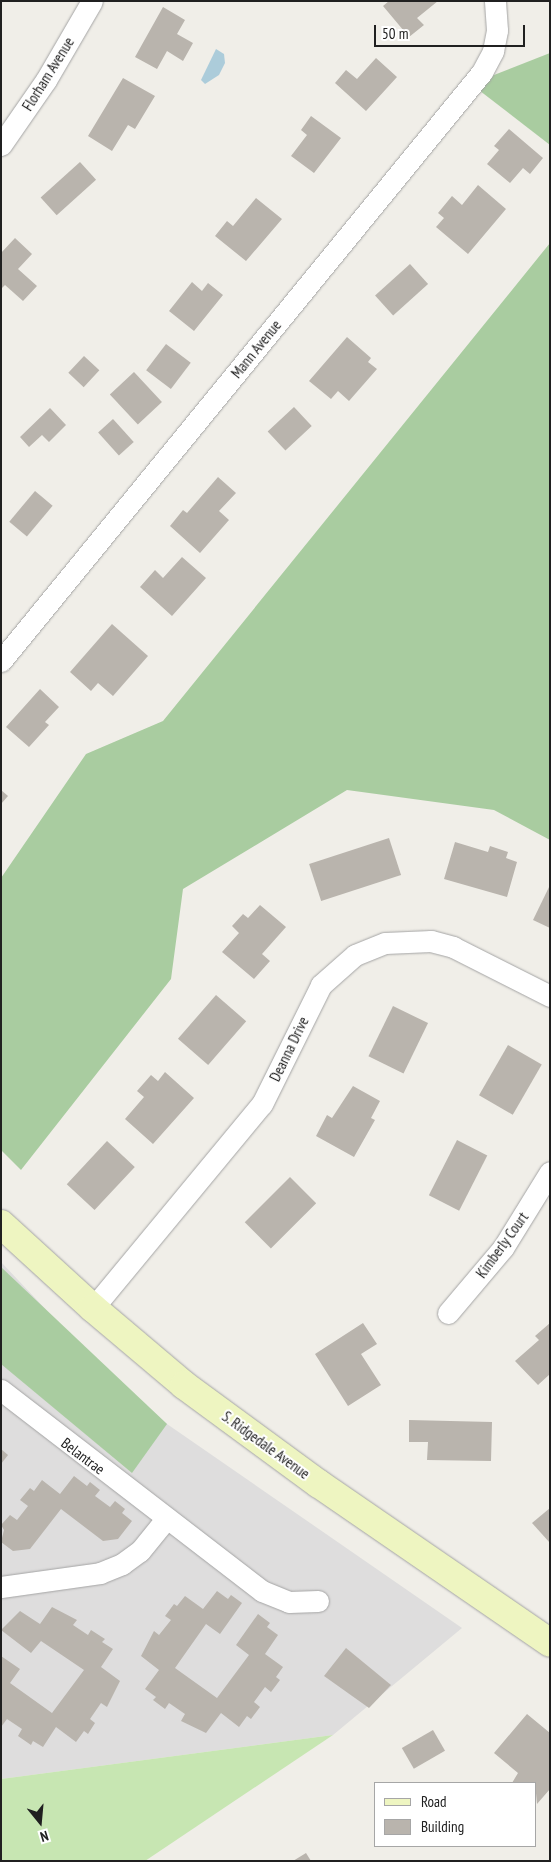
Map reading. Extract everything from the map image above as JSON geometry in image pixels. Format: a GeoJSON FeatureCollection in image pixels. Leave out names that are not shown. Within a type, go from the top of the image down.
{"type":"FeatureCollection","features":[{"type":"Feature","properties":{"kind":"main road","name":"S. Ridgedale Avenue"},"geometry":{"type":"LineString","coordinates":[[1,1224],[93,1308],[184,1385],[318,1484],[550,1643]]}},
{"type":"Feature","properties":{"kind":"street","name":"Florham Avenue"},"geometry":{"type":"LineString","coordinates":[[1,145],[46,80],[92,1]]}},
{"type":"Feature","properties":{"kind":"street","name":"Mann Avenue"},"geometry":{"type":"LineString","coordinates":[[1,660],[482,72],[492,52],[497,30],[495,1]]}},
{"type":"Feature","properties":{"kind":"street","name":"Deanna Drive"},"geometry":{"type":"LineString","coordinates":[[93,1308],[262,1104],[321,985],[355,954],[385,943],[431,941],[453,947],[550,996]]}},
{"type":"Feature","properties":{"kind":"street","name":"Kimberly Court"},"geometry":{"type":"LineString","coordinates":[[448,1314],[503,1248],[550,1172]]}},
{"type":"Feature","properties":{"kind":"street","name":"Belantrae"},"geometry":{"type":"LineString","coordinates":[[1,1390],[166,1520],[262,1591],[289,1602],[318,1601]]}},
{"type":"Feature","properties":{"kind":"street"},"geometry":{"type":"LineString","coordinates":[[1,1587],[100,1573],[122,1564],[140,1551],[166,1520]]}},
{"type":"Feature","properties":{"kind":"shaded area"},"geometry":{"type":"Polygon","coordinates":[[[1,1262],[70,1335],[167,1424],[462,1628],[333,1735],[1,1779],[1,1262]]]}},
{"type":"Feature","properties":{"kind":"green space"},"geometry":{"type":"Polygon","coordinates":[[[550,53],[550,145],[471,84],[550,53]]]}},
{"type":"Feature","properties":{"kind":"green space"},"geometry":{"type":"Polygon","coordinates":[[[550,243],[550,840],[494,810],[347,790],[183,889],[171,979],[21,1170],[1,1150],[1,878],[86,754],[163,721],[550,243]]]}},
{"type":"Feature","properties":{"kind":"green space"},"geometry":{"type":"Polygon","coordinates":[[[1,1267],[167,1424],[132,1473],[1,1364],[1,1267]]]}},
{"type":"Feature","properties":{"kind":"green space"},"geometry":{"type":"Polygon","coordinates":[[[333,1735],[145,1861],[1,1861],[1,1779],[333,1735]]]}},
{"type":"Feature","properties":{"kind":"water"},"geometry":{"type":"Polygon","coordinates":[[[216,49],[224,54],[225,63],[219,75],[205,84],[201,80],[216,49]]]}},
{"type":"Feature","properties":{"kind":"building"},"geometry":{"type":"Polygon","coordinates":[[[389,1],[438,1],[417,18],[424,25],[409,37],[383,6],[389,1]]]}},
{"type":"Feature","properties":{"kind":"building"},"geometry":{"type":"Polygon","coordinates":[[[163,7],[185,20],[177,34],[193,43],[183,61],[167,51],[157,69],[135,57],[163,7]]]}},
{"type":"Feature","properties":{"kind":"building"},"geometry":{"type":"Polygon","coordinates":[[[376,58],[397,77],[366,111],[335,83],[346,70],[357,79],[376,58]]]}},
{"type":"Feature","properties":{"kind":"building"},"geometry":{"type":"Polygon","coordinates":[[[123,78],[155,96],[135,129],[128,125],[112,151],[88,136],[123,78]]]}},
{"type":"Feature","properties":{"kind":"building"},"geometry":{"type":"Polygon","coordinates":[[[311,116],[341,138],[314,173],[291,156],[307,135],[301,130],[311,116]]]}},
{"type":"Feature","properties":{"kind":"building"},"geometry":{"type":"Polygon","coordinates":[[[509,129],[543,158],[530,174],[523,168],[510,183],[487,164],[499,150],[494,146],[509,129]]]}},
{"type":"Feature","properties":{"kind":"building"},"geometry":{"type":"Polygon","coordinates":[[[80,162],[96,180],[57,215],[41,197],[80,162]]]}},
{"type":"Feature","properties":{"kind":"building"},"geometry":{"type":"Polygon","coordinates":[[[478,185],[506,209],[468,254],[436,227],[444,218],[438,213],[452,196],[462,205],[478,185]]]}},
{"type":"Feature","properties":{"kind":"building"},"geometry":{"type":"Polygon","coordinates":[[[256,198],[282,219],[246,261],[215,236],[227,221],[233,226],[256,198]]]}},
{"type":"Feature","properties":{"kind":"building"},"geometry":{"type":"Polygon","coordinates":[[[15,238],[32,254],[18,269],[37,286],[23,301],[5,285],[1,289],[1,253],[15,238]]]}},
{"type":"Feature","properties":{"kind":"building"},"geometry":{"type":"Polygon","coordinates":[[[410,264],[428,284],[393,316],[375,295],[410,264]]]}},
{"type":"Feature","properties":{"kind":"building"},"geometry":{"type":"Polygon","coordinates":[[[192,282],[202,291],[208,283],[223,295],[194,331],[169,311],[192,282]]]}},
{"type":"Feature","properties":{"kind":"building"},"geometry":{"type":"Polygon","coordinates":[[[347,337],[371,358],[368,362],[377,369],[349,401],[338,391],[331,399],[309,381],[347,337]]]}},
{"type":"Feature","properties":{"kind":"building"},"geometry":{"type":"Polygon","coordinates":[[[166,344],[191,363],[171,389],[146,370],[166,344]]]}},
{"type":"Feature","properties":{"kind":"building"},"geometry":{"type":"Polygon","coordinates":[[[84,356],[99,370],[84,387],[68,373],[84,356]]]}},
{"type":"Feature","properties":{"kind":"building"},"geometry":{"type":"Polygon","coordinates":[[[134,372],[162,402],[138,424],[110,395],[134,372]]]}},
{"type":"Feature","properties":{"kind":"building"},"geometry":{"type":"Polygon","coordinates":[[[294,407],[312,426],[285,451],[268,432],[294,407]]]}},
{"type":"Feature","properties":{"kind":"building"},"geometry":{"type":"Polygon","coordinates":[[[50,408],[66,425],[49,442],[42,435],[29,447],[20,437],[50,408]]]}},
{"type":"Feature","properties":{"kind":"building"},"geometry":{"type":"Polygon","coordinates":[[[113,419],[134,442],[119,455],[98,432],[113,419]]]}},
{"type":"Feature","properties":{"kind":"building"},"geometry":{"type":"Polygon","coordinates":[[[218,477],[236,493],[219,511],[229,520],[200,553],[170,526],[183,510],[187,513],[218,477]]]}},
{"type":"Feature","properties":{"kind":"building"},"geometry":{"type":"Polygon","coordinates":[[[35,491],[53,506],[27,536],[9,522],[35,491]]]}},
{"type":"Feature","properties":{"kind":"building"},"geometry":{"type":"Polygon","coordinates":[[[182,557],[206,578],[172,616],[140,587],[155,570],[163,578],[182,557]]]}},
{"type":"Feature","properties":{"kind":"building"},"geometry":{"type":"Polygon","coordinates":[[[112,624],[148,656],[113,696],[98,683],[91,691],[70,672],[112,624]]]}},
{"type":"Feature","properties":{"kind":"building"},"geometry":{"type":"Polygon","coordinates":[[[40,689],[59,707],[45,722],[49,725],[29,747],[6,727],[40,689]]]}},
{"type":"Feature","properties":{"kind":"building"},"geometry":{"type":"Polygon","coordinates":[[[1,790],[8,796],[1,804],[1,790]]]}},
{"type":"Feature","properties":{"kind":"building"},"geometry":{"type":"Polygon","coordinates":[[[389,838],[401,875],[321,901],[309,864],[389,838]]]}},
{"type":"Feature","properties":{"kind":"building"},"geometry":{"type":"Polygon","coordinates":[[[455,842],[488,852],[490,846],[508,852],[506,858],[517,862],[507,897],[444,879],[455,842]]]}},
{"type":"Feature","properties":{"kind":"building"},"geometry":{"type":"Polygon","coordinates":[[[550,885],[550,928],[533,920],[550,885]]]}},
{"type":"Feature","properties":{"kind":"building"},"geometry":{"type":"Polygon","coordinates":[[[260,905],[286,927],[262,954],[270,961],[254,979],[222,952],[239,933],[232,926],[243,914],[248,918],[260,905]]]}},
{"type":"Feature","properties":{"kind":"building"},"geometry":{"type":"Polygon","coordinates":[[[216,995],[246,1021],[208,1065],[178,1039],[216,995]]]}},
{"type":"Feature","properties":{"kind":"building"},"geometry":{"type":"Polygon","coordinates":[[[393,1006],[428,1023],[404,1073],[368,1056],[393,1006]]]}},
{"type":"Feature","properties":{"kind":"building"},"geometry":{"type":"Polygon","coordinates":[[[508,1045],[542,1064],[513,1115],[479,1095],[508,1045]]]}},
{"type":"Feature","properties":{"kind":"building"},"geometry":{"type":"Polygon","coordinates":[[[165,1072],[194,1098],[153,1144],[125,1119],[144,1097],[137,1091],[151,1075],[158,1081],[165,1072]]]}},
{"type":"Feature","properties":{"kind":"building"},"geometry":{"type":"Polygon","coordinates":[[[353,1086],[380,1101],[371,1118],[375,1120],[354,1157],[316,1136],[327,1115],[332,1118],[353,1086]]]}},
{"type":"Feature","properties":{"kind":"building"},"geometry":{"type":"Polygon","coordinates":[[[457,1140],[487,1155],[459,1211],[429,1195],[457,1140]]]}},
{"type":"Feature","properties":{"kind":"building"},"geometry":{"type":"Polygon","coordinates":[[[107,1141],[135,1167],[95,1210],[67,1184],[107,1141]]]}},
{"type":"Feature","properties":{"kind":"building"},"geometry":{"type":"Polygon","coordinates":[[[290,1177],[316,1203],[271,1248],[245,1222],[290,1177]]]}},
{"type":"Feature","properties":{"kind":"building"},"geometry":{"type":"Polygon","coordinates":[[[363,1323],[377,1344],[361,1354],[381,1385],[348,1406],[315,1354],[363,1323]]]}},
{"type":"Feature","properties":{"kind":"building"},"geometry":{"type":"Polygon","coordinates":[[[550,1323],[550,1374],[538,1385],[515,1361],[539,1340],[535,1336],[550,1323]]]}},
{"type":"Feature","properties":{"kind":"building"},"geometry":{"type":"Polygon","coordinates":[[[409,1420],[492,1422],[491,1461],[427,1460],[428,1442],[409,1442],[409,1420]]]}},
{"type":"Feature","properties":{"kind":"building"},"geometry":{"type":"Polygon","coordinates":[[[1,1449],[8,1455],[1,1464],[1,1449]]]}},
{"type":"Feature","properties":{"kind":"building"},"geometry":{"type":"Polygon","coordinates":[[[74,1476],[87,1486],[90,1482],[100,1490],[95,1496],[110,1507],[115,1501],[125,1509],[122,1513],[132,1521],[118,1539],[103,1541],[61,1509],[30,1549],[13,1551],[1,1542],[4,1530],[1,1525],[10,1515],[17,1520],[28,1506],[20,1500],[30,1488],[34,1491],[42,1480],[60,1494],[74,1476]]]}},
{"type":"Feature","properties":{"kind":"building"},"geometry":{"type":"Polygon","coordinates":[[[550,1508],[550,1543],[532,1523],[550,1508]]]}},
{"type":"Feature","properties":{"kind":"building"},"geometry":{"type":"Polygon","coordinates":[[[217,1591],[228,1599],[231,1595],[242,1603],[220,1634],[206,1624],[175,1668],[217,1698],[249,1655],[236,1645],[258,1614],[270,1623],[267,1627],[278,1635],[265,1654],[283,1667],[276,1677],[280,1680],[271,1692],[265,1687],[254,1702],[260,1707],[251,1719],[247,1716],[239,1727],[221,1713],[206,1733],[181,1721],[185,1714],[169,1703],[165,1709],[153,1700],[156,1697],[145,1689],[159,1670],[141,1656],[154,1631],[159,1635],[171,1620],[165,1616],[174,1604],[177,1606],[185,1596],[203,1609],[217,1591]]]}},
{"type":"Feature","properties":{"kind":"building"},"geometry":{"type":"Polygon","coordinates":[[[52,1607],[77,1620],[73,1625],[88,1635],[91,1630],[105,1639],[102,1642],[113,1649],[101,1667],[120,1681],[107,1707],[101,1703],[90,1719],[95,1723],[88,1734],[84,1731],[76,1742],[56,1727],[43,1747],[33,1741],[31,1745],[18,1736],[22,1729],[7,1719],[1,1727],[1,1656],[20,1669],[10,1683],[52,1713],[84,1670],[41,1641],[31,1653],[1,1630],[20,1611],[40,1624],[52,1607]]]}},
{"type":"Feature","properties":{"kind":"building"},"geometry":{"type":"Polygon","coordinates":[[[346,1648],[391,1685],[369,1708],[324,1676],[346,1648]]]}},
{"type":"Feature","properties":{"kind":"building"},"geometry":{"type":"Polygon","coordinates":[[[527,1714],[550,1733],[550,1789],[537,1804],[536,1782],[513,1782],[518,1773],[494,1753],[527,1714]]]}},
{"type":"Feature","properties":{"kind":"building"},"geometry":{"type":"Polygon","coordinates":[[[433,1730],[445,1751],[414,1769],[402,1748],[433,1730]]]}},
{"type":"Feature","properties":{"kind":"building"},"geometry":{"type":"Polygon","coordinates":[[[306,1853],[311,1861],[293,1861],[306,1853]]]}}]}
